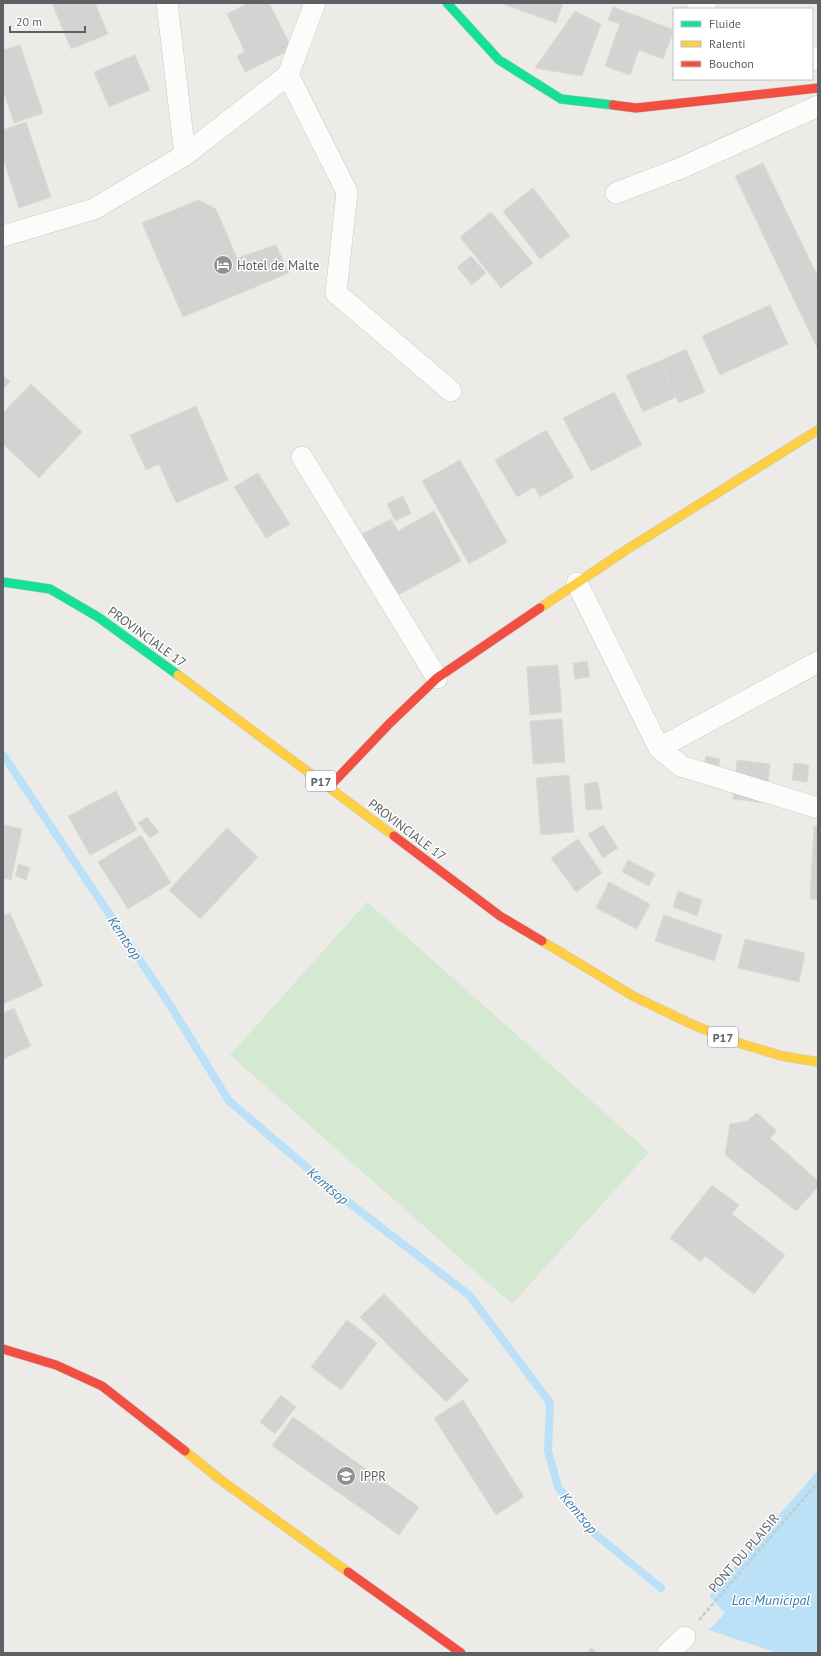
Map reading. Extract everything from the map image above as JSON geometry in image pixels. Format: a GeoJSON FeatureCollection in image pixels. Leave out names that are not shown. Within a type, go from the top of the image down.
{"type":"FeatureCollection","features":[{"type":"Feature","properties":{"kind":"main road"},"geometry":{"type":"LineString","coordinates":[[447,3],[499,60],[561,99],[636,108],[818,88]]}},
{"type":"Feature","properties":{"kind":"main road"},"geometry":{"type":"LineString","coordinates":[[329,787],[389,724],[437,678],[626,550],[818,430]]}},
{"type":"Feature","properties":{"kind":"main road","name":"PROVINCIALE 17"},"geometry":{"type":"LineString","coordinates":[[3,582],[50,589],[98,617],[219,704],[500,916],[633,996],[689,1023],[732,1041],[782,1056],[818,1062]]}},
{"type":"Feature","properties":{"kind":"main road"},"geometry":{"type":"LineString","coordinates":[[3,1349],[56,1365],[102,1386],[222,1481],[461,1653]]}},
{"type":"Feature","properties":{"kind":"street"},"geometry":{"type":"LineString","coordinates":[[167,3],[185,156]]}},
{"type":"Feature","properties":{"kind":"street"},"geometry":{"type":"LineString","coordinates":[[3,236],[94,209],[185,156],[288,75],[315,3]]}},
{"type":"Feature","properties":{"kind":"street"},"geometry":{"type":"LineString","coordinates":[[288,75],[347,192],[336,293],[451,391]]}},
{"type":"Feature","properties":{"kind":"street"},"geometry":{"type":"LineString","coordinates":[[616,192],[682,168],[818,106]]}},
{"type":"Feature","properties":{"kind":"street"},"geometry":{"type":"LineString","coordinates":[[302,457],[437,678]]}},
{"type":"Feature","properties":{"kind":"street"},"geometry":{"type":"LineString","coordinates":[[577,583],[659,748],[681,766],[818,808]]}},
{"type":"Feature","properties":{"kind":"street"},"geometry":{"type":"LineString","coordinates":[[659,748],[818,662]]}},
{"type":"Feature","properties":{"kind":"street"},"geometry":{"type":"LineString","coordinates":[[668,1653],[685,1637]]}},
{"type":"Feature","properties":{"kind":"path","name":"PONT DU PLAISIR"},"geometry":{"type":"LineString","coordinates":[[685,1637],[818,1482]]}},
{"type":"Feature","properties":{"kind":"green space"},"geometry":{"type":"Polygon","coordinates":[[[367,902],[649,1152],[512,1304],[230,1055],[367,902]]]}},
{"type":"Feature","properties":{"kind":"water","name":"Lac Municipal"},"geometry":{"type":"Polygon","coordinates":[[[818,1470],[818,1653],[778,1653],[709,1630],[725,1613],[709,1596],[818,1470]]]}},
{"type":"Feature","properties":{"kind":"building"},"geometry":{"type":"Polygon","coordinates":[[[52,3],[95,3],[108,34],[71,49],[52,3]]]}},
{"type":"Feature","properties":{"kind":"building"},"geometry":{"type":"Polygon","coordinates":[[[249,3],[269,3],[292,49],[245,72],[237,56],[245,52],[227,14],[249,3]]]}},
{"type":"Feature","properties":{"kind":"building"},"geometry":{"type":"Polygon","coordinates":[[[500,3],[563,3],[556,23],[500,3]]]}},
{"type":"Feature","properties":{"kind":"building"},"geometry":{"type":"Polygon","coordinates":[[[613,7],[673,30],[663,59],[639,50],[630,75],[605,66],[620,24],[608,20],[613,7]]]}},
{"type":"Feature","properties":{"kind":"building"},"geometry":{"type":"Polygon","coordinates":[[[575,11],[601,24],[582,76],[535,68],[575,11]]]}},
{"type":"Feature","properties":{"kind":"building"},"geometry":{"type":"Polygon","coordinates":[[[20,45],[43,113],[14,123],[3,90],[3,50],[20,45]]]}},
{"type":"Feature","properties":{"kind":"building"},"geometry":{"type":"Polygon","coordinates":[[[135,55],[150,90],[109,107],[94,72],[135,55]]]}},
{"type":"Feature","properties":{"kind":"building"},"geometry":{"type":"Polygon","coordinates":[[[26,122],[51,197],[19,208],[3,158],[3,130],[26,122]]]}},
{"type":"Feature","properties":{"kind":"building"},"geometry":{"type":"Polygon","coordinates":[[[763,163],[818,277],[818,350],[735,176],[763,163]]]}},
{"type":"Feature","properties":{"kind":"building"},"geometry":{"type":"Polygon","coordinates":[[[533,188],[570,236],[540,259],[503,211],[533,188]]]}},
{"type":"Feature","properties":{"kind":"building","name":"Hotel de Malte"},"geometry":{"type":"Polygon","coordinates":[[[199,200],[216,209],[237,258],[276,245],[289,273],[183,317],[142,223],[199,200]]]}},
{"type":"Feature","properties":{"kind":"building"},"geometry":{"type":"Polygon","coordinates":[[[491,212],[533,263],[501,288],[460,237],[491,212]]]}},
{"type":"Feature","properties":{"kind":"building"},"geometry":{"type":"Polygon","coordinates":[[[471,256],[486,273],[472,285],[457,267],[471,256]]]}},
{"type":"Feature","properties":{"kind":"building"},"geometry":{"type":"Polygon","coordinates":[[[770,305],[788,344],[720,375],[702,336],[770,305]]]}},
{"type":"Feature","properties":{"kind":"building"},"geometry":{"type":"Polygon","coordinates":[[[686,349],[705,392],[679,403],[660,361],[686,349]]]}},
{"type":"Feature","properties":{"kind":"building"},"geometry":{"type":"Polygon","coordinates":[[[660,361],[676,397],[643,412],[626,375],[660,361]]]}},
{"type":"Feature","properties":{"kind":"building"},"geometry":{"type":"Polygon","coordinates":[[[3,376],[10,381],[3,390],[3,376]]]}},
{"type":"Feature","properties":{"kind":"building"},"geometry":{"type":"Polygon","coordinates":[[[31,384],[82,432],[39,478],[3,444],[3,413],[31,384]]]}},
{"type":"Feature","properties":{"kind":"building"},"geometry":{"type":"Polygon","coordinates":[[[614,392],[642,445],[591,471],[563,418],[614,392]]]}},
{"type":"Feature","properties":{"kind":"building"},"geometry":{"type":"Polygon","coordinates":[[[196,406],[228,480],[176,503],[159,464],[146,470],[130,435],[196,406]]]}},
{"type":"Feature","properties":{"kind":"building"},"geometry":{"type":"Polygon","coordinates":[[[546,430],[574,477],[540,497],[534,487],[517,497],[495,460],[546,430]]]}},
{"type":"Feature","properties":{"kind":"building"},"geometry":{"type":"Polygon","coordinates":[[[460,460],[507,542],[469,564],[422,481],[460,460]]]}},
{"type":"Feature","properties":{"kind":"building"},"geometry":{"type":"Polygon","coordinates":[[[258,473],[290,524],[266,538],[234,487],[258,473]]]}},
{"type":"Feature","properties":{"kind":"building"},"geometry":{"type":"Polygon","coordinates":[[[403,496],[411,513],[395,521],[387,504],[403,496]]]}},
{"type":"Feature","properties":{"kind":"building"},"geometry":{"type":"Polygon","coordinates":[[[434,511],[461,561],[396,596],[362,534],[391,519],[398,531],[434,511]]]}},
{"type":"Feature","properties":{"kind":"building"},"geometry":{"type":"Polygon","coordinates":[[[587,661],[590,677],[575,679],[573,663],[587,661]]]}},
{"type":"Feature","properties":{"kind":"building"},"geometry":{"type":"Polygon","coordinates":[[[558,665],[562,712],[530,715],[527,667],[558,665]]]}},
{"type":"Feature","properties":{"kind":"building"},"geometry":{"type":"Polygon","coordinates":[[[562,719],[565,762],[533,764],[530,721],[562,719]]]}},
{"type":"Feature","properties":{"kind":"building"},"geometry":{"type":"Polygon","coordinates":[[[706,756],[720,759],[717,774],[703,772],[706,756]]]}},
{"type":"Feature","properties":{"kind":"building"},"geometry":{"type":"Polygon","coordinates":[[[737,760],[770,764],[766,803],[733,799],[737,760]]]}},
{"type":"Feature","properties":{"kind":"building"},"geometry":{"type":"Polygon","coordinates":[[[794,763],[809,765],[807,782],[792,780],[794,763]]]}},
{"type":"Feature","properties":{"kind":"building"},"geometry":{"type":"Polygon","coordinates":[[[569,775],[574,832],[541,835],[536,778],[569,775]]]}},
{"type":"Feature","properties":{"kind":"building"},"geometry":{"type":"Polygon","coordinates":[[[598,782],[602,809],[586,810],[584,784],[598,782]]]}},
{"type":"Feature","properties":{"kind":"building"},"geometry":{"type":"Polygon","coordinates":[[[116,791],[137,830],[90,855],[68,816],[116,791]]]}},
{"type":"Feature","properties":{"kind":"building"},"geometry":{"type":"Polygon","coordinates":[[[147,817],[159,832],[150,838],[138,823],[147,817]]]}},
{"type":"Feature","properties":{"kind":"building"},"geometry":{"type":"Polygon","coordinates":[[[3,825],[22,829],[11,880],[3,878],[3,825]]]}},
{"type":"Feature","properties":{"kind":"building"},"geometry":{"type":"Polygon","coordinates":[[[603,825],[618,848],[603,858],[588,834],[603,825]]]}},
{"type":"Feature","properties":{"kind":"building"},"geometry":{"type":"Polygon","coordinates":[[[814,826],[818,826],[818,899],[810,899],[814,826]]]}},
{"type":"Feature","properties":{"kind":"building"},"geometry":{"type":"Polygon","coordinates":[[[227,828],[258,857],[200,919],[169,890],[227,828]]]}},
{"type":"Feature","properties":{"kind":"building"},"geometry":{"type":"Polygon","coordinates":[[[141,835],[171,883],[128,909],[98,862],[141,835]]]}},
{"type":"Feature","properties":{"kind":"building"},"geometry":{"type":"Polygon","coordinates":[[[578,839],[602,873],[576,892],[551,858],[578,839]]]}},
{"type":"Feature","properties":{"kind":"building"},"geometry":{"type":"Polygon","coordinates":[[[628,860],[655,874],[649,886],[622,872],[628,860]]]}},
{"type":"Feature","properties":{"kind":"building"},"geometry":{"type":"Polygon","coordinates":[[[19,864],[30,868],[26,880],[15,876],[19,864]]]}},
{"type":"Feature","properties":{"kind":"building"},"geometry":{"type":"Polygon","coordinates":[[[609,882],[650,904],[637,929],[596,908],[609,882]]]}},
{"type":"Feature","properties":{"kind":"building"},"geometry":{"type":"Polygon","coordinates":[[[678,891],[702,900],[697,916],[673,907],[678,891]]]}},
{"type":"Feature","properties":{"kind":"building"},"geometry":{"type":"Polygon","coordinates":[[[10,913],[43,986],[3,1004],[3,916],[10,913]]]}},
{"type":"Feature","properties":{"kind":"building"},"geometry":{"type":"Polygon","coordinates":[[[664,915],[722,935],[714,961],[655,941],[664,915]]]}},
{"type":"Feature","properties":{"kind":"building"},"geometry":{"type":"Polygon","coordinates":[[[745,939],[805,953],[799,982],[738,968],[745,939]]]}},
{"type":"Feature","properties":{"kind":"building"},"geometry":{"type":"Polygon","coordinates":[[[14,1008],[31,1046],[3,1059],[3,1013],[14,1008]]]}},
{"type":"Feature","properties":{"kind":"building"},"geometry":{"type":"Polygon","coordinates":[[[757,1113],[777,1131],[770,1138],[818,1181],[818,1187],[796,1211],[725,1155],[730,1124],[747,1121],[757,1113]]]}},
{"type":"Feature","properties":{"kind":"building"},"geometry":{"type":"Polygon","coordinates":[[[712,1185],[739,1205],[732,1214],[785,1255],[754,1294],[705,1256],[701,1262],[670,1238],[712,1185]]]}},
{"type":"Feature","properties":{"kind":"building"},"geometry":{"type":"Polygon","coordinates":[[[384,1294],[469,1380],[446,1402],[360,1317],[384,1294]]]}},
{"type":"Feature","properties":{"kind":"building"},"geometry":{"type":"Polygon","coordinates":[[[347,1320],[377,1343],[341,1390],[311,1367],[347,1320]]]}},
{"type":"Feature","properties":{"kind":"building"},"geometry":{"type":"Polygon","coordinates":[[[281,1395],[296,1407],[275,1434],[260,1422],[281,1395]]]}},
{"type":"Feature","properties":{"kind":"building"},"geometry":{"type":"Polygon","coordinates":[[[463,1400],[524,1497],[496,1515],[434,1418],[463,1400]]]}},
{"type":"Feature","properties":{"kind":"building","name":"IPPR"},"geometry":{"type":"Polygon","coordinates":[[[293,1417],[419,1507],[399,1535],[272,1446],[293,1417]]]}},
{"type":"Feature","properties":{"kind":"building"},"geometry":{"type":"Polygon","coordinates":[[[591,1648],[598,1653],[587,1653],[591,1648]]]}},
{"type":"Feature","properties":{"kind":"waterway","name":"Kemtsop"},"geometry":{"type":"LineString","coordinates":[[3,755],[170,1005],[229,1101],[339,1195],[469,1295],[550,1403],[548,1451],[558,1487],[594,1533],[661,1588]]}},
{"type":"Feature","properties":{"kind":"traffic: fast"},"geometry":{"type":"LineString","coordinates":[[447,3],[499,60],[561,99],[613,105]]}},
{"type":"Feature","properties":{"kind":"traffic: fast"},"geometry":{"type":"LineString","coordinates":[[3,582],[50,589],[98,617],[178,675]]}},
{"type":"Feature","properties":{"kind":"traffic: slow"},"geometry":{"type":"LineString","coordinates":[[540,608],[626,550],[818,430]]}},
{"type":"Feature","properties":{"kind":"traffic: slow"},"geometry":{"type":"LineString","coordinates":[[178,675],[394,836]]}},
{"type":"Feature","properties":{"kind":"traffic: slow"},"geometry":{"type":"LineString","coordinates":[[542,941],[633,996],[689,1023],[732,1041],[782,1056],[818,1062]]}},
{"type":"Feature","properties":{"kind":"traffic: slow"},"geometry":{"type":"LineString","coordinates":[[185,1451],[222,1481],[348,1572]]}},
{"type":"Feature","properties":{"kind":"traffic: jam"},"geometry":{"type":"LineString","coordinates":[[613,105],[636,108],[818,88]]}},
{"type":"Feature","properties":{"kind":"traffic: jam"},"geometry":{"type":"LineString","coordinates":[[329,787],[389,724],[437,678],[540,608]]}},
{"type":"Feature","properties":{"kind":"traffic: jam"},"geometry":{"type":"LineString","coordinates":[[394,836],[500,916],[542,941]]}},
{"type":"Feature","properties":{"kind":"traffic: jam"},"geometry":{"type":"LineString","coordinates":[[3,1349],[56,1365],[102,1386],[185,1451]]}},
{"type":"Feature","properties":{"kind":"traffic: jam"},"geometry":{"type":"LineString","coordinates":[[348,1572],[461,1653]]}},
{"type":"Feature","properties":{"kind":"place","name":"Hotel de Malte"},"geometry":{"type":"Point","coordinates":[223,265]}},
{"type":"Feature","properties":{"kind":"place","name":"IPPR"},"geometry":{"type":"Point","coordinates":[346,1476]}}]}
